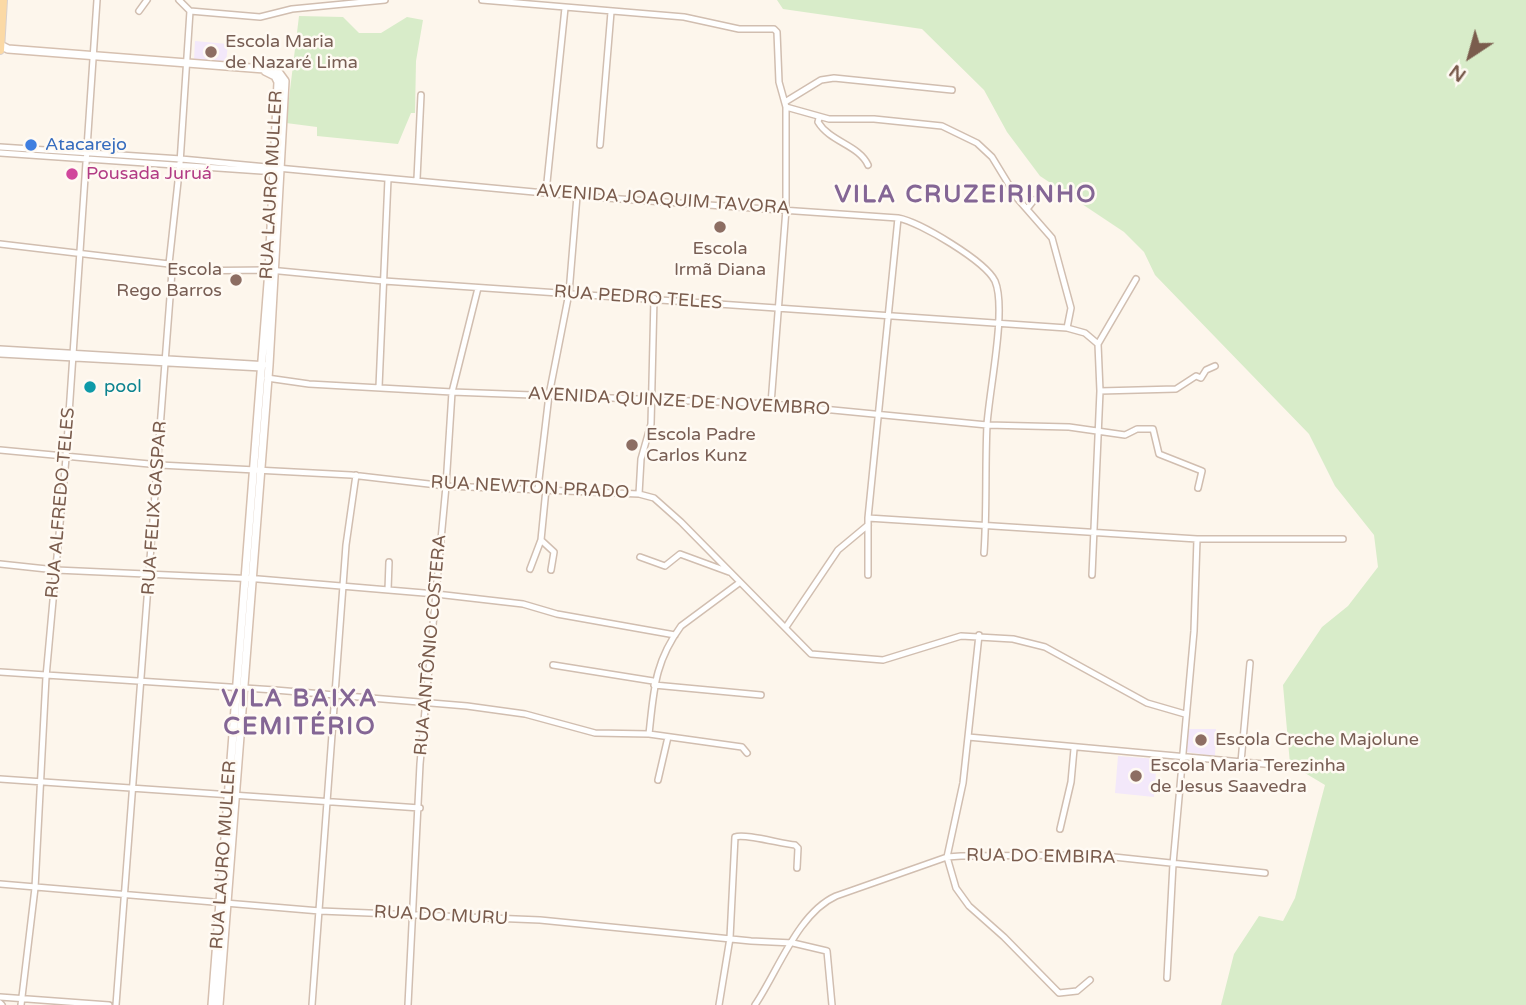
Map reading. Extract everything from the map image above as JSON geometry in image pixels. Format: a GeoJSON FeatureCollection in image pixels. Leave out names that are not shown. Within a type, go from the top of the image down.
{"type":"FeatureCollection","features":[{"type":"Feature","properties":{"kind":"main road"},"geometry":{"type":"LineString","coordinates":[[2,48],[3,0]]}},
{"type":"Feature","properties":{"kind":"street","name":"RUA ALFREDO TELES"},"geometry":{"type":"LineString","coordinates":[[21,1002],[35,888],[43,783],[46,677],[66,458],[97,0]]}},
{"type":"Feature","properties":{"kind":"street"},"geometry":{"type":"LineString","coordinates":[[139,11],[147,0]]}},
{"type":"Feature","properties":{"kind":"street"},"geometry":{"type":"LineString","coordinates":[[179,0],[190,11],[260,17],[325,4],[386,0]]}},
{"type":"Feature","properties":{"kind":"street"},"geometry":{"type":"LineString","coordinates":[[482,0],[684,17],[739,29],[774,29],[780,39],[779,82],[785,105],[786,209],[771,404]]}},
{"type":"Feature","properties":{"kind":"street"},"geometry":{"type":"LineString","coordinates":[[547,192],[565,8]]}},
{"type":"Feature","properties":{"kind":"street","name":"RUA FELIX GASPAR"},"geometry":{"type":"LineString","coordinates":[[116,1005],[122,895],[160,465],[190,11]]}},
{"type":"Feature","properties":{"kind":"street"},"geometry":{"type":"LineString","coordinates":[[600,145],[611,12]]}},
{"type":"Feature","properties":{"kind":"street"},"geometry":{"type":"LineString","coordinates":[[2,48],[186,64]]}},
{"type":"Feature","properties":{"kind":"street","name":"RUA LAURO MULLER"},"geometry":{"type":"LineString","coordinates":[[186,64],[276,70],[285,81],[232,796],[212,1005]]}},
{"type":"Feature","properties":{"kind":"street"},"geometry":{"type":"LineString","coordinates":[[785,105],[821,80],[834,78],[952,90]]}},
{"type":"Feature","properties":{"kind":"street"},"geometry":{"type":"LineString","coordinates":[[417,179],[421,95]]}},
{"type":"Feature","properties":{"kind":"street"},"geometry":{"type":"LineString","coordinates":[[785,105],[819,118],[874,118],[943,126],[960,132],[992,157],[1027,209],[1037,217],[1055,244],[1071,308],[1068,328]]}},
{"type":"Feature","properties":{"kind":"street"},"geometry":{"type":"LineString","coordinates":[[819,118],[820,126],[826,133],[862,155],[868,165]]}},
{"type":"Feature","properties":{"kind":"street","name":"AVENIDA JOAQUIM TAVORA"},"geometry":{"type":"LineString","coordinates":[[0,147],[388,179],[417,179],[577,196],[898,218],[932,231],[986,270],[997,287],[997,324]]}},
{"type":"Feature","properties":{"kind":"street","name":"AVENIDA JOAQUIM TAVORA"},"geometry":{"type":"LineString","coordinates":[[0,153],[86,155]]}},
{"type":"Feature","properties":{"kind":"street"},"geometry":{"type":"LineString","coordinates":[[379,387],[388,179]]}},
{"type":"Feature","properties":{"kind":"street"},"geometry":{"type":"LineString","coordinates":[[538,488],[549,394],[569,293],[577,196]]}},
{"type":"Feature","properties":{"kind":"street"},"geometry":{"type":"LineString","coordinates":[[1027,209],[1034,200]]}},
{"type":"Feature","properties":{"kind":"street"},"geometry":{"type":"LineString","coordinates":[[867,575],[868,521],[898,218]]}},
{"type":"Feature","properties":{"kind":"street","name":"RUA PEDRO TELES"},"geometry":{"type":"LineString","coordinates":[[0,244],[171,267],[272,271],[478,288],[1068,328],[1085,333],[1098,344]]}},
{"type":"Feature","properties":{"kind":"street"},"geometry":{"type":"LineString","coordinates":[[1092,575],[1096,532],[1100,391],[1098,344],[1136,279]]}},
{"type":"Feature","properties":{"kind":"street","name":"RUA ANTÔNIO COSTERA"},"geometry":{"type":"LineString","coordinates":[[408,1005],[420,808],[420,764],[428,703],[452,392],[478,288]]}},
{"type":"Feature","properties":{"kind":"street"},"geometry":{"type":"LineString","coordinates":[[639,494],[641,459],[651,424],[649,399],[654,298]]}},
{"type":"Feature","properties":{"kind":"street"},"geometry":{"type":"LineString","coordinates":[[984,553],[988,425],[997,324]]}},
{"type":"Feature","properties":{"kind":"street"},"geometry":{"type":"LineString","coordinates":[[0,349],[72,355]]}},
{"type":"Feature","properties":{"kind":"street"},"geometry":{"type":"LineString","coordinates":[[0,354],[166,359],[265,366]]}},
{"type":"Feature","properties":{"kind":"street"},"geometry":{"type":"LineString","coordinates":[[1100,391],[1176,389],[1196,376],[1201,378],[1206,370],[1215,366]]}},
{"type":"Feature","properties":{"kind":"street","name":"AVENIDA QUINZE DE NOVEMBRO"},"geometry":{"type":"LineString","coordinates":[[264,378],[309,384],[452,392],[771,404],[988,425],[1069,427],[1125,435],[1138,429],[1153,429],[1159,454],[1202,471],[1198,488]]}},
{"type":"Feature","properties":{"kind":"street","name":"RUA NEWTON PRADO"},"geometry":{"type":"LineString","coordinates":[[0,450],[160,465],[356,475],[446,486],[639,494],[662,504],[811,654],[893,658],[961,636],[992,636],[1045,648],[1147,703],[1185,714]]}},
{"type":"Feature","properties":{"kind":"street"},"geometry":{"type":"LineString","coordinates":[[312,1005],[344,587],[356,475]]}},
{"type":"Feature","properties":{"kind":"street"},"geometry":{"type":"LineString","coordinates":[[530,569],[541,540],[546,489]]}},
{"type":"Feature","properties":{"kind":"street"},"geometry":{"type":"LineString","coordinates":[[786,627],[838,550],[868,521],[986,524],[1197,539],[1343,540]]}},
{"type":"Feature","properties":{"kind":"street"},"geometry":{"type":"LineString","coordinates":[[1167,978],[1173,864],[1195,620],[1197,539]]}},
{"type":"Feature","properties":{"kind":"street"},"geometry":{"type":"LineString","coordinates":[[541,540],[554,552],[551,570]]}},
{"type":"Feature","properties":{"kind":"street"},"geometry":{"type":"LineString","coordinates":[[640,557],[665,566],[680,554],[732,573]]}},
{"type":"Feature","properties":{"kind":"street"},"geometry":{"type":"LineString","coordinates":[[388,590],[389,562]]}},
{"type":"Feature","properties":{"kind":"street"},"geometry":{"type":"LineString","coordinates":[[0,564],[56,570],[248,579],[436,594],[523,604],[557,614],[675,635]]}},
{"type":"Feature","properties":{"kind":"street"},"geometry":{"type":"LineString","coordinates":[[649,734],[653,683],[675,635],[681,626],[739,583]]}},
{"type":"Feature","properties":{"kind":"street"},"geometry":{"type":"LineString","coordinates":[[979,635],[960,804],[947,857],[956,888],[969,906],[1026,958],[1059,993],[1070,994],[1090,980]]}},
{"type":"Feature","properties":{"kind":"street"},"geometry":{"type":"LineString","coordinates":[[1241,762],[1250,663]]}},
{"type":"Feature","properties":{"kind":"street"},"geometry":{"type":"LineString","coordinates":[[553,666],[653,683],[761,695]]}},
{"type":"Feature","properties":{"kind":"street"},"geometry":{"type":"LineString","coordinates":[[0,672],[428,703],[525,714],[595,733],[649,734],[737,746],[747,752]]}},
{"type":"Feature","properties":{"kind":"street"},"geometry":{"type":"LineString","coordinates":[[658,780],[667,737]]}},
{"type":"Feature","properties":{"kind":"street"},"geometry":{"type":"LineString","coordinates":[[968,737],[1074,749],[1275,765]]}},
{"type":"Feature","properties":{"kind":"street"},"geometry":{"type":"LineString","coordinates":[[1060,829],[1072,782],[1074,749]]}},
{"type":"Feature","properties":{"kind":"street"},"geometry":{"type":"LineString","coordinates":[[0,779],[420,808]]}},
{"type":"Feature","properties":{"kind":"street"},"geometry":{"type":"LineString","coordinates":[[719,1005],[730,937],[735,837],[744,835],[763,841],[795,845],[798,848],[797,869]]}},
{"type":"Feature","properties":{"kind":"street","name":"RUA DO EMBIRA"},"geometry":{"type":"LineString","coordinates":[[755,1005],[808,916],[827,900],[947,857],[1072,854],[1265,873]]}},
{"type":"Feature","properties":{"kind":"street","name":"RUA DO MURU"},"geometry":{"type":"LineString","coordinates":[[0,884],[320,911],[540,920],[793,943],[827,951],[832,1005]]}},
{"type":"Feature","properties":{"kind":"street","name":"RUA LAURO MULLER"},"geometry":{"type":"LineString","coordinates":[[219,1005],[223,902]]}},
{"type":"Feature","properties":{"kind":"street"},"geometry":{"type":"LineString","coordinates":[[0,997],[21,1002],[109,1005]]}},
{"type":"Feature","properties":{"kind":"shaded area","name":"Escola Maria de Nazaré Lima"},"geometry":{"type":"Polygon","coordinates":[[[195,41],[228,44],[226,63],[194,60],[195,41]]]}},
{"type":"Feature","properties":{"kind":"shaded area","name":"Escola Creche Majolune"},"geometry":{"type":"Polygon","coordinates":[[[1187,729],[1216,729],[1215,756],[1186,752],[1187,729]]]}},
{"type":"Feature","properties":{"kind":"shaded area","name":"Escola Maria Terezinha de Jesus Saavedra"},"geometry":{"type":"Polygon","coordinates":[[[1118,756],[1157,759],[1154,797],[1115,793],[1118,756]]]}},
{"type":"Feature","properties":{"kind":"green space"},"geometry":{"type":"Polygon","coordinates":[[[777,0],[1526,0],[1526,1005],[1221,1005],[1234,954],[1259,916],[1283,921],[1295,898],[1325,785],[1290,764],[1283,685],[1322,627],[1348,606],[1378,567],[1374,535],[1335,486],[1309,434],[1155,275],[1144,252],[1124,232],[1040,176],[1007,132],[984,90],[922,29],[783,9],[777,0]]]}},
{"type":"Feature","properties":{"kind":"green space"},"geometry":{"type":"Polygon","coordinates":[[[299,16],[343,17],[359,33],[381,33],[407,17],[423,20],[416,61],[415,113],[411,113],[398,144],[317,136],[317,127],[286,123],[299,16]]]}},
{"type":"Feature","properties":{"kind":"place","name":"Escola Maria de Nazaré Lima"},"geometry":{"type":"Point","coordinates":[211,52]}},
{"type":"Feature","properties":{"kind":"place","name":"Atacarejo"},"geometry":{"type":"Point","coordinates":[31,145]}},
{"type":"Feature","properties":{"kind":"place","name":"Pousada Juruá"},"geometry":{"type":"Point","coordinates":[72,174]}},
{"type":"Feature","properties":{"kind":"place","name":"Escola Irmã Diana"},"geometry":{"type":"Point","coordinates":[720,227]}},
{"type":"Feature","properties":{"kind":"place","name":"Escola Rego Barros"},"geometry":{"type":"Point","coordinates":[236,280]}},
{"type":"Feature","properties":{"kind":"place","name":"pool"},"geometry":{"type":"Point","coordinates":[90,387]}},
{"type":"Feature","properties":{"kind":"place","name":"Escola Padre Carlos Kunz"},"geometry":{"type":"Point","coordinates":[632,445]}},
{"type":"Feature","properties":{"kind":"place","name":"Escola Creche Majolune"},"geometry":{"type":"Point","coordinates":[1201,740]}},
{"type":"Feature","properties":{"kind":"place","name":"Escola Maria Terezinha de Jesus Saavedra"},"geometry":{"type":"Point","coordinates":[1136,776]}},
{"type":"Feature","properties":{"kind":"district","name":"VILA CRUZEIRINHO"},"geometry":{"type":"Point","coordinates":[966,196]}},
{"type":"Feature","properties":{"kind":"district","name":"VILA BAIXA CEMITÉRIO"},"geometry":{"type":"Point","coordinates":[300,714]}}]}
